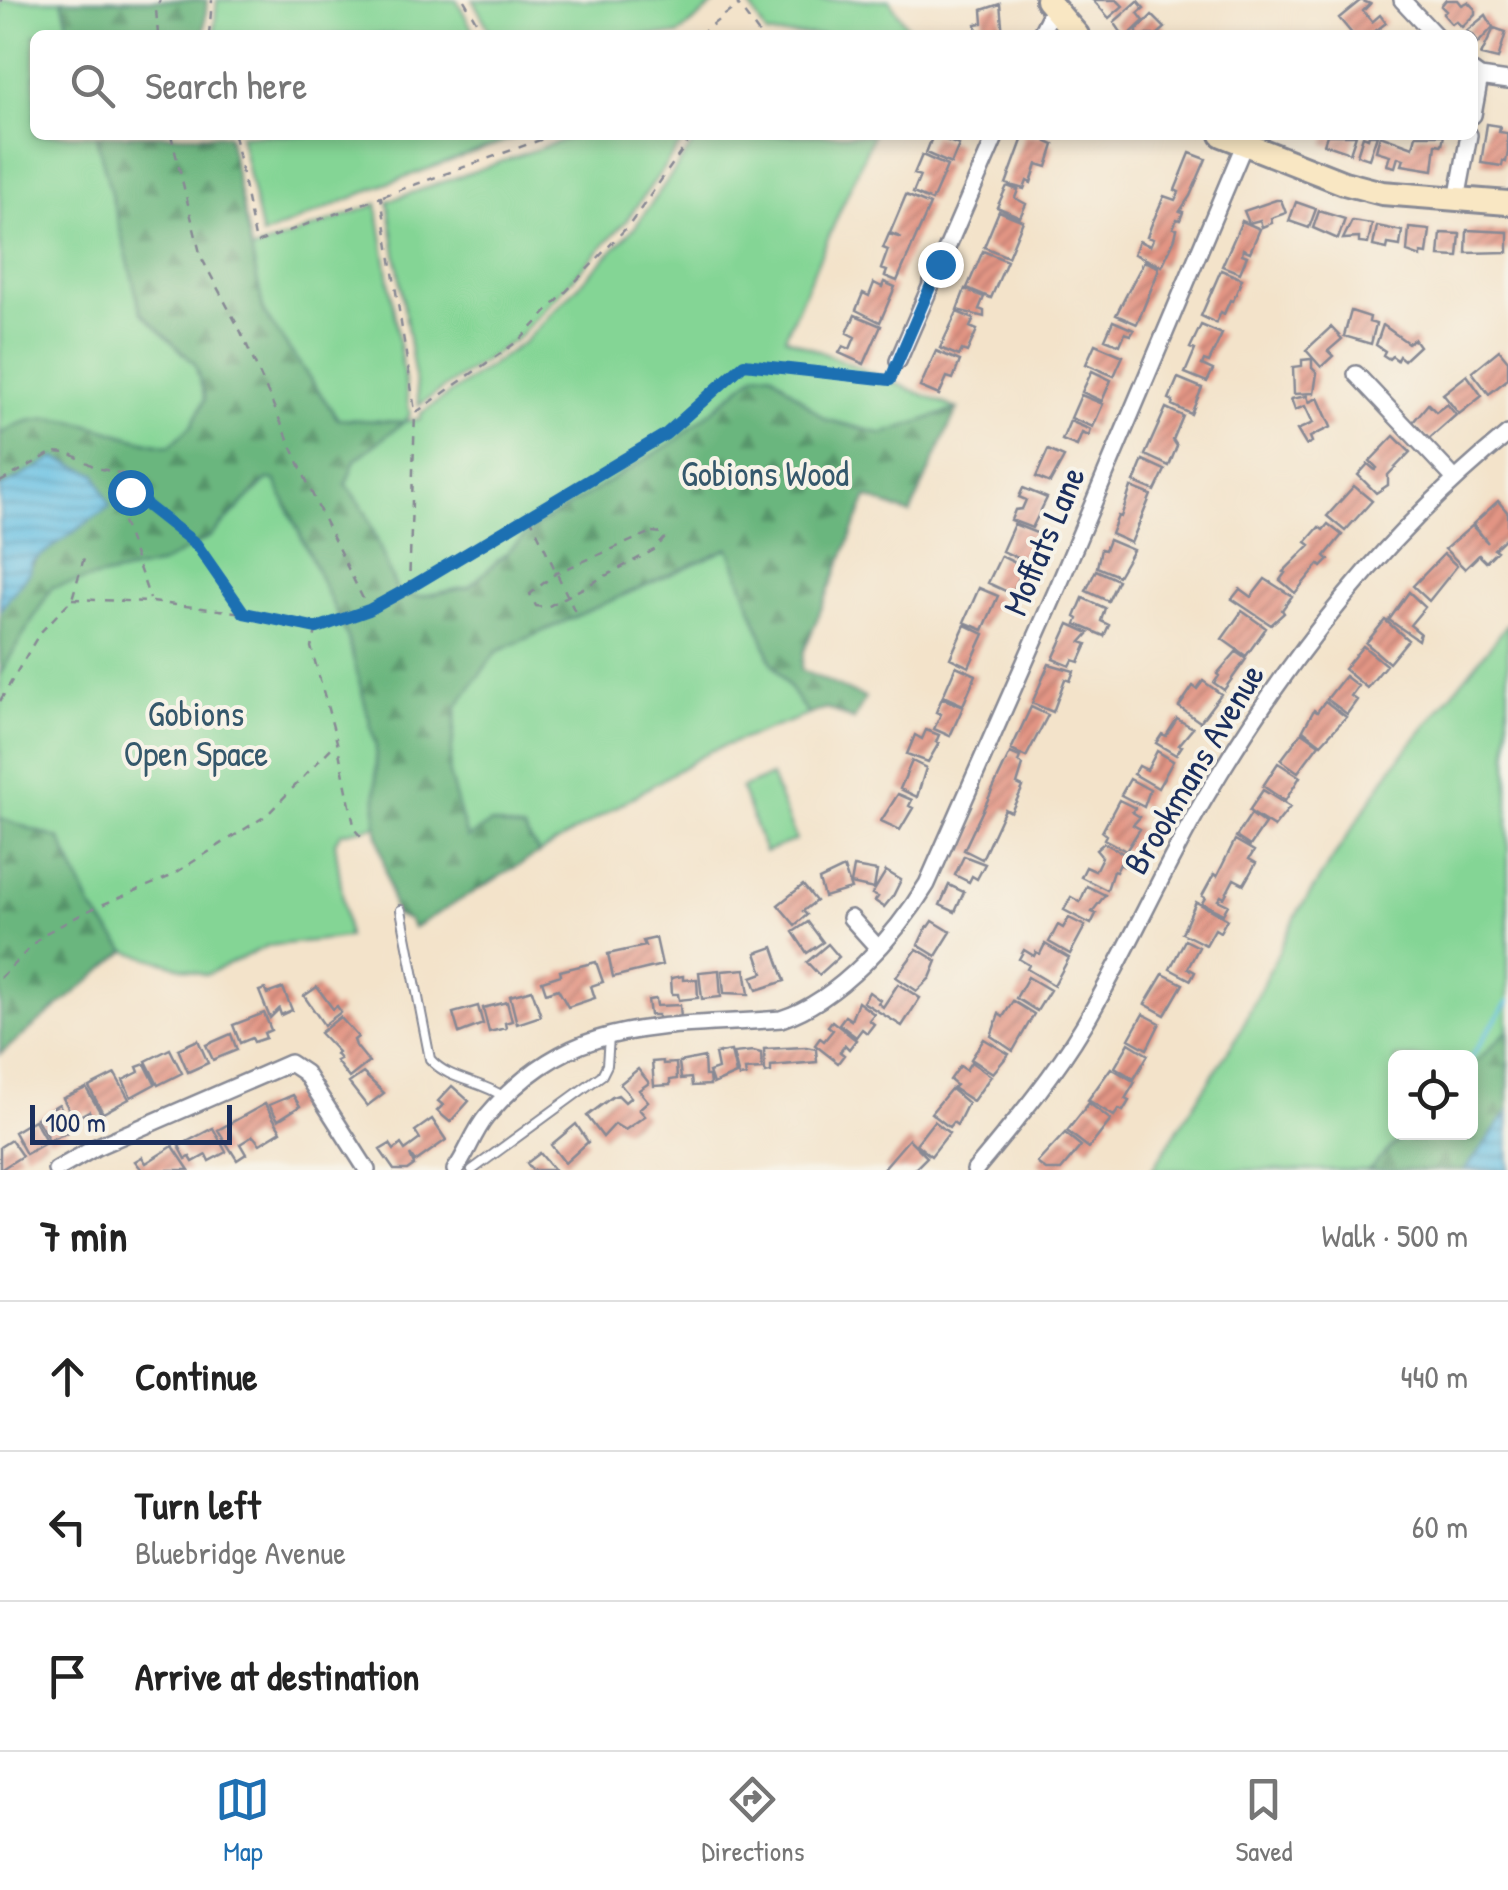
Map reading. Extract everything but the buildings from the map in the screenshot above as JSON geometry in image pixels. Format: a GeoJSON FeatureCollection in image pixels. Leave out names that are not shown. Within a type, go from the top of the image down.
{"type":"FeatureCollection","features":[{"type":"Feature","properties":{"kind":"street"},"geometry":{"type":"LineString","coordinates":[[1402,0],[1430,30]]}},
{"type":"Feature","properties":{"kind":"street"},"geometry":{"type":"LineString","coordinates":[[1042,30],[1050,4]]}},
{"type":"Feature","properties":{"kind":"street"},"geometry":{"type":"LineString","coordinates":[[1050,4],[1073,30]]}},
{"type":"Feature","properties":{"kind":"street"},"geometry":{"type":"LineString","coordinates":[[1478,74],[1508,81]]}},
{"type":"Feature","properties":{"kind":"street"},"geometry":{"type":"LineString","coordinates":[[898,361],[994,140]]}},
{"type":"Feature","properties":{"kind":"street"},"geometry":{"type":"LineString","coordinates":[[1233,140],[1344,183],[1382,193],[1508,202]]}},
{"type":"Feature","properties":{"kind":"street","name":"Moffats Lane"},"geometry":{"type":"LineString","coordinates":[[464,1169],[482,1122],[504,1097],[546,1062],[578,1043],[610,1034],[782,1019],[821,1000],[878,948],[912,908],[1058,587],[1233,140]]}},
{"type":"Feature","properties":{"kind":"street"},"geometry":{"type":"LineString","coordinates":[[1458,200],[1468,140]]}},
{"type":"Feature","properties":{"kind":"street"},"geometry":{"type":"LineString","coordinates":[[1356,374],[1454,478]]}},
{"type":"Feature","properties":{"kind":"street","name":"Brookmans Avenue"},"geometry":{"type":"LineString","coordinates":[[975,1170],[1037,1095],[1084,1024],[1180,841],[1244,733],[1341,602],[1392,542],[1454,478],[1508,434]]}},
{"type":"Feature","properties":{"kind":"street"},"geometry":{"type":"LineString","coordinates":[[851,918],[878,948]]}},
{"type":"Feature","properties":{"kind":"street"},"geometry":{"type":"LineString","coordinates":[[56,1170],[96,1147],[290,1063],[305,1073],[367,1170]]}},
{"type":"Feature","properties":{"kind":"lane"},"geometry":{"type":"LineString","coordinates":[[400,910],[430,1059],[441,1072],[491,1088],[504,1097]]}},
{"type":"Feature","properties":{"kind":"lane"},"geometry":{"type":"LineString","coordinates":[[464,1169],[602,1075],[610,1034]]}},
{"type":"Feature","properties":{"kind":"path"},"geometry":{"type":"LineString","coordinates":[[158,30],[156,9],[160,0]]}},
{"type":"Feature","properties":{"kind":"path"},"geometry":{"type":"LineString","coordinates":[[209,30],[212,0]]}},
{"type":"Feature","properties":{"kind":"path"},"geometry":{"type":"LineString","coordinates":[[464,0],[481,30]]}},
{"type":"Feature","properties":{"kind":"path"},"geometry":{"type":"LineString","coordinates":[[705,30],[738,2],[757,30]]}},
{"type":"Feature","properties":{"kind":"path"},"geometry":{"type":"LineString","coordinates":[[173,140],[201,256],[242,332],[319,509],[369,610]]}},
{"type":"Feature","properties":{"kind":"path"},"geometry":{"type":"LineString","coordinates":[[235,140],[256,243],[543,140]]}},
{"type":"Feature","properties":{"kind":"path"},"geometry":{"type":"LineString","coordinates":[[415,413],[522,339],[630,224],[689,140]]}},
{"type":"Feature","properties":{"kind":"path"},"geometry":{"type":"LineString","coordinates":[[381,197],[415,413],[409,588]]}},
{"type":"Feature","properties":{"kind":"path"},"geometry":{"type":"LineString","coordinates":[[72,599],[151,602],[244,613],[317,628],[369,610],[409,588],[666,434],[744,364],[890,380],[898,361]]}},
{"type":"Feature","properties":{"kind":"path"},"geometry":{"type":"LineString","coordinates":[[0,482],[53,452],[70,453],[97,468],[132,476],[121,516],[151,602]]}},
{"type":"Feature","properties":{"kind":"path"},"geometry":{"type":"LineString","coordinates":[[130,492],[196,544],[244,613]]}},
{"type":"Feature","properties":{"kind":"path"},"geometry":{"type":"LineString","coordinates":[[530,516],[577,616]]}},
{"type":"Feature","properties":{"kind":"path"},"geometry":{"type":"LineString","coordinates":[[652,532],[663,532],[666,538],[654,550],[568,596],[547,607],[536,606],[530,594],[556,573],[652,532]]}},
{"type":"Feature","properties":{"kind":"path"},"geometry":{"type":"LineString","coordinates":[[0,701],[38,634],[72,599],[86,551]]}},
{"type":"Feature","properties":{"kind":"path"},"geometry":{"type":"LineString","coordinates":[[317,628],[311,647],[356,830],[362,838]]}},
{"type":"Feature","properties":{"kind":"path"},"geometry":{"type":"LineString","coordinates":[[0,978],[44,934],[169,877],[267,816],[337,742]]}},
{"type":"Feature","properties":{"kind":"green space"},"geometry":{"type":"Polygon","coordinates":[[[0,0],[62,0],[70,30],[30,30],[30,140],[97,140],[141,311],[195,364],[205,399],[192,425],[171,446],[62,420],[20,424],[0,435],[0,0]]]}},
{"type":"Feature","properties":{"kind":"green space"},"geometry":{"type":"Polygon","coordinates":[[[62,0],[207,0],[204,30],[70,30],[62,0]]]}},
{"type":"Feature","properties":{"kind":"green space"},"geometry":{"type":"Polygon","coordinates":[[[217,0],[457,0],[472,30],[214,30],[217,0]]]}},
{"type":"Feature","properties":{"kind":"green space"},"geometry":{"type":"Polygon","coordinates":[[[473,0],[719,0],[684,30],[489,30],[473,0]]]}},
{"type":"Feature","properties":{"kind":"green space"},"geometry":{"type":"Polygon","coordinates":[[[747,0],[889,0],[910,30],[764,30],[747,0]]]}},
{"type":"Feature","properties":{"kind":"green space","name":"Gobions Wood"},"geometry":{"type":"Polygon","coordinates":[[[97,140],[229,140],[264,313],[338,419],[404,422],[355,460],[346,484],[367,515],[398,594],[419,597],[469,587],[535,527],[677,440],[756,374],[771,372],[824,419],[882,434],[957,409],[910,514],[867,497],[804,651],[801,670],[865,698],[854,720],[826,708],[808,715],[771,661],[729,548],[496,652],[457,706],[449,774],[467,838],[491,823],[524,830],[539,853],[413,928],[409,920],[395,915],[376,826],[376,746],[348,638],[275,480],[267,479],[211,536],[161,564],[52,587],[0,674],[0,610],[38,557],[55,458],[0,488],[0,435],[20,424],[62,420],[170,446],[192,425],[205,399],[195,364],[141,312],[97,140]]]}},
{"type":"Feature","properties":{"kind":"green space"},"geometry":{"type":"Polygon","coordinates":[[[241,140],[508,140],[375,188],[262,236],[241,140]]]}},
{"type":"Feature","properties":{"kind":"green space"},"geometry":{"type":"Polygon","coordinates":[[[564,140],[683,140],[626,221],[519,337],[419,405],[388,201],[564,140]]]}},
{"type":"Feature","properties":{"kind":"green space"},"geometry":{"type":"Polygon","coordinates":[[[696,140],[871,140],[785,337],[957,409],[883,434],[824,419],[771,373],[756,374],[677,440],[535,527],[469,587],[419,597],[398,594],[367,515],[346,484],[355,460],[403,422],[338,419],[264,313],[251,251],[377,204],[410,415],[405,421],[420,419],[420,414],[524,342],[635,227],[696,140]]]}},
{"type":"Feature","properties":{"kind":"green space","name":"Gobions Open Space"},"geometry":{"type":"Polygon","coordinates":[[[268,479],[275,480],[348,638],[376,746],[376,826],[341,833],[335,842],[348,937],[267,946],[206,975],[126,951],[92,909],[60,839],[0,818],[0,673],[52,587],[161,564],[211,536],[268,479]]]}},
{"type":"Feature","properties":{"kind":"green space"},"geometry":{"type":"Polygon","coordinates":[[[730,547],[771,661],[808,715],[710,751],[539,853],[524,830],[491,823],[467,839],[448,774],[457,706],[496,652],[730,547]]]}},
{"type":"Feature","properties":{"kind":"green space"},"geometry":{"type":"Polygon","coordinates":[[[1508,624],[1508,1170],[1152,1170],[1237,1037],[1298,912],[1391,769],[1508,624]]]}},
{"type":"Feature","properties":{"kind":"green space"},"geometry":{"type":"Polygon","coordinates":[[[771,776],[796,840],[765,852],[741,788],[771,776]]]}},
{"type":"Feature","properties":{"kind":"green space"},"geometry":{"type":"Polygon","coordinates":[[[0,818],[60,839],[92,909],[126,951],[0,1054],[0,818]]]}},
{"type":"Feature","properties":{"kind":"green space"},"geometry":{"type":"Polygon","coordinates":[[[1508,1030],[1508,1170],[1368,1170],[1399,1140],[1478,1140],[1478,1060],[1508,1030]]]}},
{"type":"Feature","properties":{"kind":"water"},"geometry":{"type":"Polygon","coordinates":[[[55,458],[96,474],[110,506],[32,562],[29,572],[0,610],[0,488],[55,458]]]}},
{"type":"Feature","properties":{"kind":"water"},"geometry":{"type":"Polygon","coordinates":[[[1508,1112],[1508,1170],[1465,1170],[1508,1112]]]}},
{"type":"Feature","properties":{"kind":"waterway"},"geometry":{"type":"LineString","coordinates":[[1476,1050],[1508,1001]]}},
{"type":"Feature","properties":{"kind":"route"},"geometry":{"type":"LineString","coordinates":[[130,492],[196,544],[244,613],[317,628],[369,610],[409,588],[666,434],[744,364],[890,380],[940,264]]}}]}
